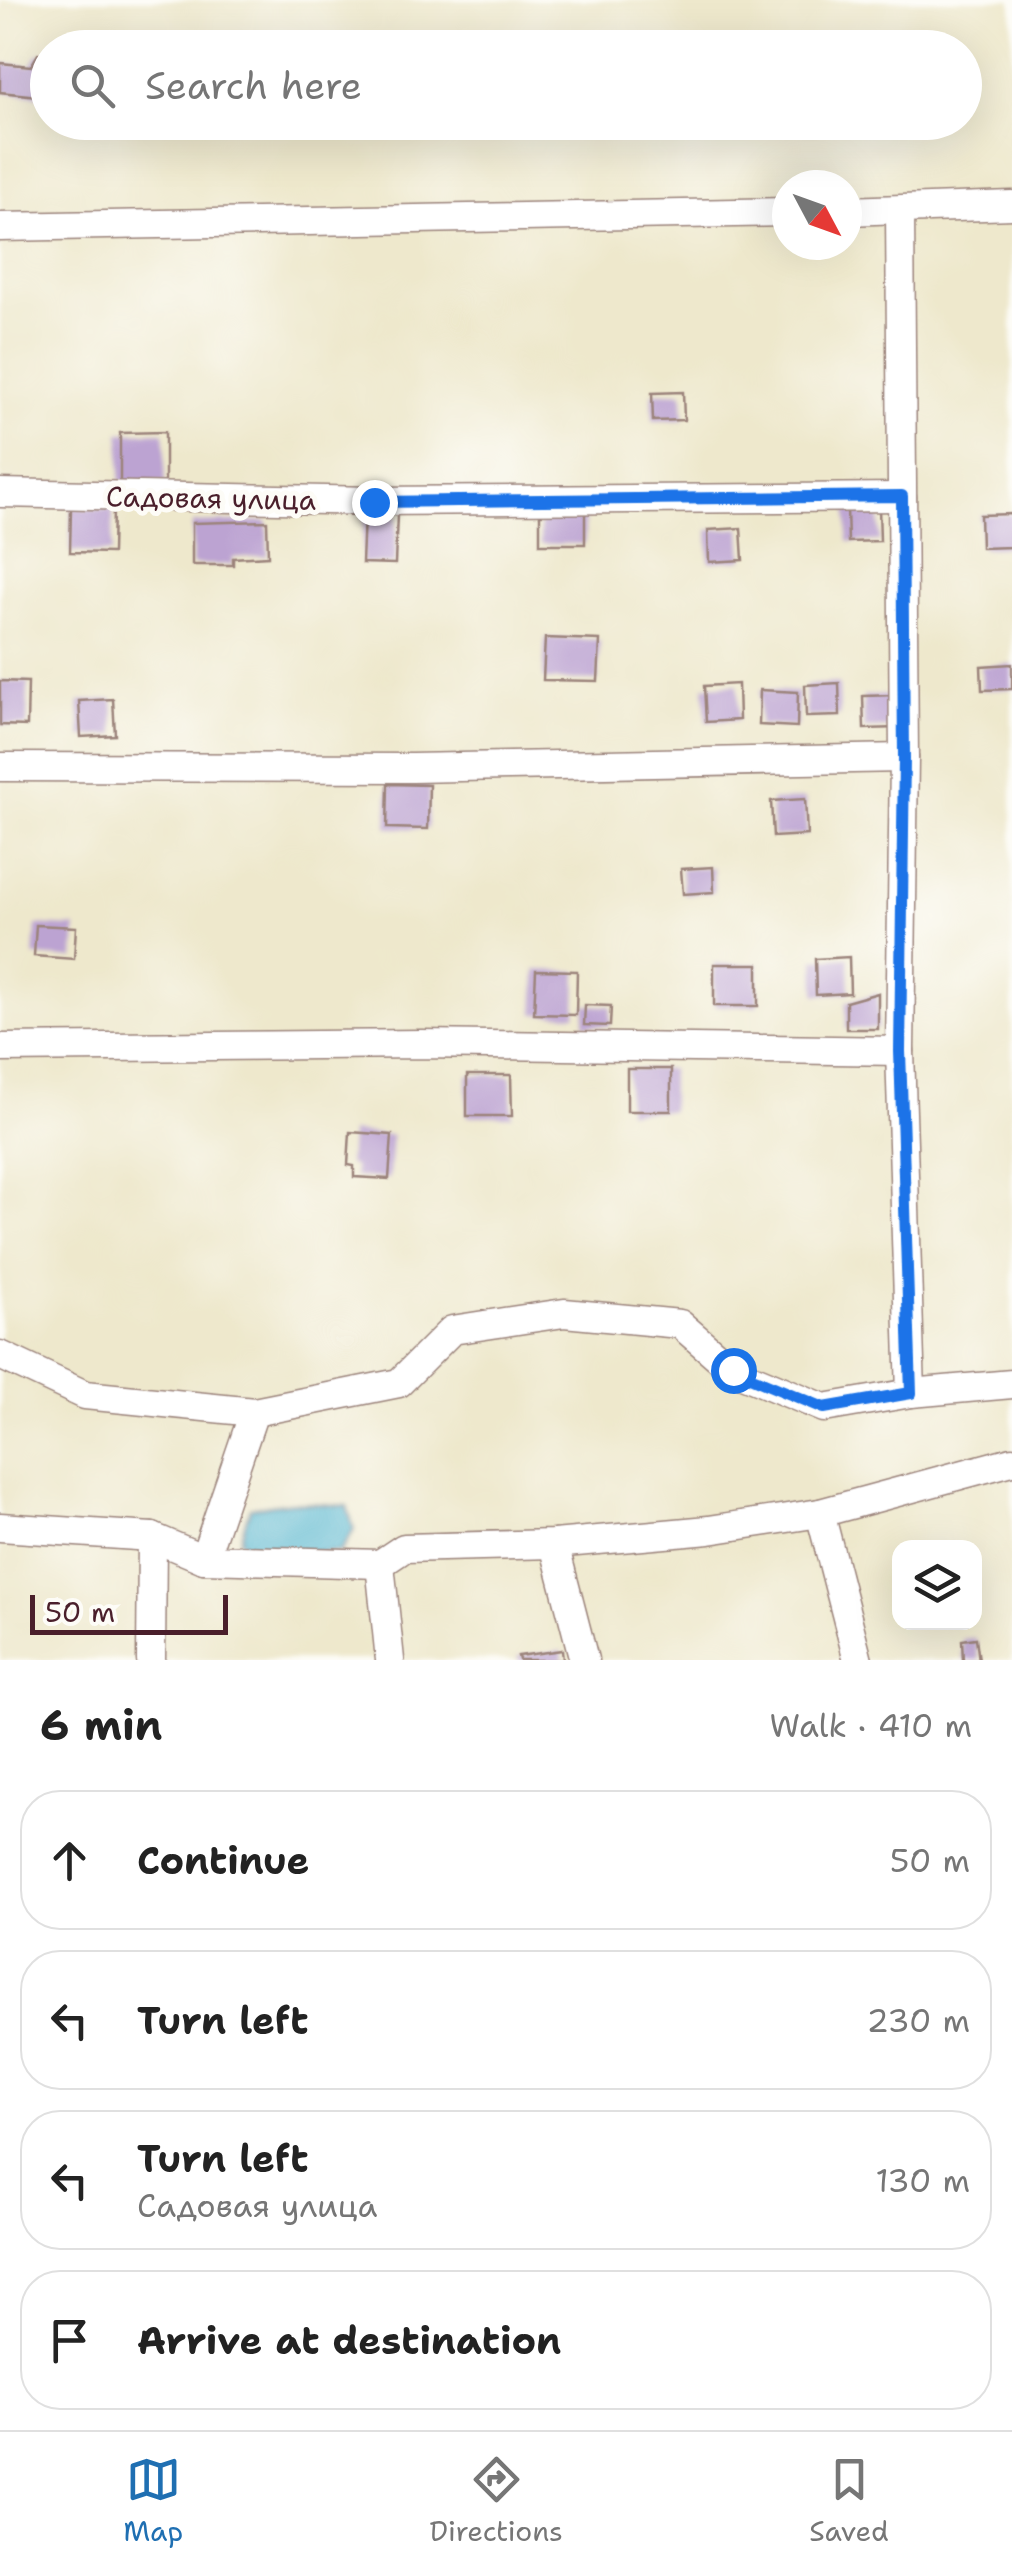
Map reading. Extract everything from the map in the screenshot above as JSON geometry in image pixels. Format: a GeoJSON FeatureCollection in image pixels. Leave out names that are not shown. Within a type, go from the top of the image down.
{"type":"FeatureCollection","features":[{"type":"Feature","properties":{"kind":"street"},"geometry":{"type":"LineString","coordinates":[[862,210],[1012,205]]}},
{"type":"Feature","properties":{"kind":"street"},"geometry":{"type":"LineString","coordinates":[[900,210],[904,758],[900,1051],[911,1393]]}},
{"type":"Feature","properties":{"kind":"street"},"geometry":{"type":"LineString","coordinates":[[0,227],[772,212]]}},
{"type":"Feature","properties":{"kind":"street","name":"Садовая улица"},"geometry":{"type":"LineString","coordinates":[[0,494],[374,502],[902,496]]}},
{"type":"Feature","properties":{"kind":"street"},"geometry":{"type":"LineString","coordinates":[[0,767],[412,768],[904,758]]}},
{"type":"Feature","properties":{"kind":"street"},"geometry":{"type":"LineString","coordinates":[[0,1048],[422,1044],[900,1051]]}},
{"type":"Feature","properties":{"kind":"street"},"geometry":{"type":"LineString","coordinates":[[0,1356],[86,1395],[254,1412],[399,1383],[452,1330],[564,1313],[680,1324],[733,1370],[824,1408],[911,1393],[1012,1384]]}},
{"type":"Feature","properties":{"kind":"street"},"geometry":{"type":"LineString","coordinates":[[204,1559],[254,1412]]}},
{"type":"Feature","properties":{"kind":"street"},"geometry":{"type":"LineString","coordinates":[[0,1527],[152,1537],[204,1559],[380,1564],[404,1548],[554,1544],[709,1530],[820,1512],[1012,1461]]}},
{"type":"Feature","properties":{"kind":"street"},"geometry":{"type":"LineString","coordinates":[[820,1512],[858,1660]]}},
{"type":"Feature","properties":{"kind":"street"},"geometry":{"type":"LineString","coordinates":[[151,1660],[152,1537]]}},
{"type":"Feature","properties":{"kind":"street"},"geometry":{"type":"LineString","coordinates":[[554,1544],[584,1660]]}},
{"type":"Feature","properties":{"kind":"street"},"geometry":{"type":"LineString","coordinates":[[380,1564],[390,1660]]}},
{"type":"Feature","properties":{"kind":"water"},"geometry":{"type":"Polygon","coordinates":[[[292,1502],[347,1506],[354,1530],[340,1552],[253,1553],[240,1539],[250,1508],[292,1502]]]}},
{"type":"Feature","properties":{"kind":"building"},"geometry":{"type":"Polygon","coordinates":[[[0,63],[30,66],[30,95],[0,92],[0,63]]]}},
{"type":"Feature","properties":{"kind":"building"},"geometry":{"type":"Polygon","coordinates":[[[683,392],[684,420],[653,421],[652,393],[683,392]]]}},
{"type":"Feature","properties":{"kind":"building"},"geometry":{"type":"Polygon","coordinates":[[[165,432],[165,483],[120,483],[120,433],[165,432]]]}},
{"type":"Feature","properties":{"kind":"building"},"geometry":{"type":"Polygon","coordinates":[[[879,507],[880,541],[848,542],[847,508],[879,507]]]}},
{"type":"Feature","properties":{"kind":"building"},"geometry":{"type":"Polygon","coordinates":[[[71,508],[113,509],[112,553],[70,552],[71,508]]]}},
{"type":"Feature","properties":{"kind":"building"},"geometry":{"type":"Polygon","coordinates":[[[540,510],[585,510],[585,544],[540,544],[540,510]]]}},
{"type":"Feature","properties":{"kind":"building"},"geometry":{"type":"Polygon","coordinates":[[[364,514],[397,514],[395,564],[362,563],[364,514]]]}},
{"type":"Feature","properties":{"kind":"building"},"geometry":{"type":"Polygon","coordinates":[[[1012,514],[1012,547],[981,548],[980,515],[1012,514]]]}},
{"type":"Feature","properties":{"kind":"building"},"geometry":{"type":"Polygon","coordinates":[[[267,521],[268,556],[233,558],[233,565],[192,565],[192,523],[267,521]]]}},
{"type":"Feature","properties":{"kind":"building"},"geometry":{"type":"Polygon","coordinates":[[[741,528],[743,560],[709,562],[708,530],[741,528]]]}},
{"type":"Feature","properties":{"kind":"building"},"geometry":{"type":"Polygon","coordinates":[[[545,638],[600,640],[598,681],[543,680],[545,638]]]}},
{"type":"Feature","properties":{"kind":"building"},"geometry":{"type":"Polygon","coordinates":[[[1012,664],[1012,689],[982,690],[981,666],[1012,664]]]}},
{"type":"Feature","properties":{"kind":"building"},"geometry":{"type":"Polygon","coordinates":[[[0,681],[28,682],[27,726],[0,725],[0,681]]]}},
{"type":"Feature","properties":{"kind":"building"},"geometry":{"type":"Polygon","coordinates":[[[839,683],[840,716],[806,717],[805,685],[839,683]]]}},
{"type":"Feature","properties":{"kind":"building"},"geometry":{"type":"Polygon","coordinates":[[[738,684],[739,720],[706,722],[704,686],[738,684]]]}},
{"type":"Feature","properties":{"kind":"building"},"geometry":{"type":"Polygon","coordinates":[[[760,690],[798,692],[797,727],[759,725],[760,690]]]}},
{"type":"Feature","properties":{"kind":"building"},"geometry":{"type":"Polygon","coordinates":[[[897,695],[898,728],[864,729],[863,696],[897,695]]]}},
{"type":"Feature","properties":{"kind":"building"},"geometry":{"type":"Polygon","coordinates":[[[113,699],[115,735],[81,737],[79,701],[113,699]]]}},
{"type":"Feature","properties":{"kind":"building"},"geometry":{"type":"Polygon","coordinates":[[[388,784],[429,785],[428,829],[387,828],[388,784]]]}},
{"type":"Feature","properties":{"kind":"building"},"geometry":{"type":"Polygon","coordinates":[[[805,799],[807,835],[773,837],[771,801],[805,799]]]}},
{"type":"Feature","properties":{"kind":"building"},"geometry":{"type":"Polygon","coordinates":[[[713,867],[714,892],[683,894],[681,869],[713,867]]]}},
{"type":"Feature","properties":{"kind":"building"},"geometry":{"type":"Polygon","coordinates":[[[36,925],[76,927],[74,959],[34,956],[36,925]]]}},
{"type":"Feature","properties":{"kind":"building"},"geometry":{"type":"Polygon","coordinates":[[[849,957],[850,993],[816,995],[815,959],[849,957]]]}},
{"type":"Feature","properties":{"kind":"building"},"geometry":{"type":"Polygon","coordinates":[[[714,964],[758,964],[758,1006],[714,1006],[714,964]]]}},
{"type":"Feature","properties":{"kind":"building"},"geometry":{"type":"Polygon","coordinates":[[[536,970],[577,971],[576,1015],[534,1014],[536,970]]]}},
{"type":"Feature","properties":{"kind":"building"},"geometry":{"type":"Polygon","coordinates":[[[878,993],[878,1029],[846,1029],[846,1002],[878,993]]]}},
{"type":"Feature","properties":{"kind":"building"},"geometry":{"type":"Polygon","coordinates":[[[585,1005],[611,1006],[610,1026],[584,1025],[585,1005]]]}},
{"type":"Feature","properties":{"kind":"building"},"geometry":{"type":"Polygon","coordinates":[[[627,1069],[671,1069],[671,1111],[627,1111],[627,1069]]]}},
{"type":"Feature","properties":{"kind":"building"},"geometry":{"type":"Polygon","coordinates":[[[467,1075],[511,1075],[512,1116],[467,1116],[467,1075]]]}},
{"type":"Feature","properties":{"kind":"building"},"geometry":{"type":"Polygon","coordinates":[[[350,1132],[392,1135],[389,1179],[354,1177],[354,1166],[348,1165],[350,1132]]]}},
{"type":"Feature","properties":{"kind":"building"},"geometry":{"type":"Polygon","coordinates":[[[976,1638],[979,1660],[963,1660],[962,1640],[976,1638]]]}},
{"type":"Feature","properties":{"kind":"building"},"geometry":{"type":"Polygon","coordinates":[[[562,1650],[563,1660],[519,1660],[518,1656],[562,1650]]]}},
{"type":"Feature","properties":{"kind":"route"},"geometry":{"type":"LineString","coordinates":[[374,502],[902,496],[900,1051],[911,1393],[824,1408],[733,1370]]}}]}
